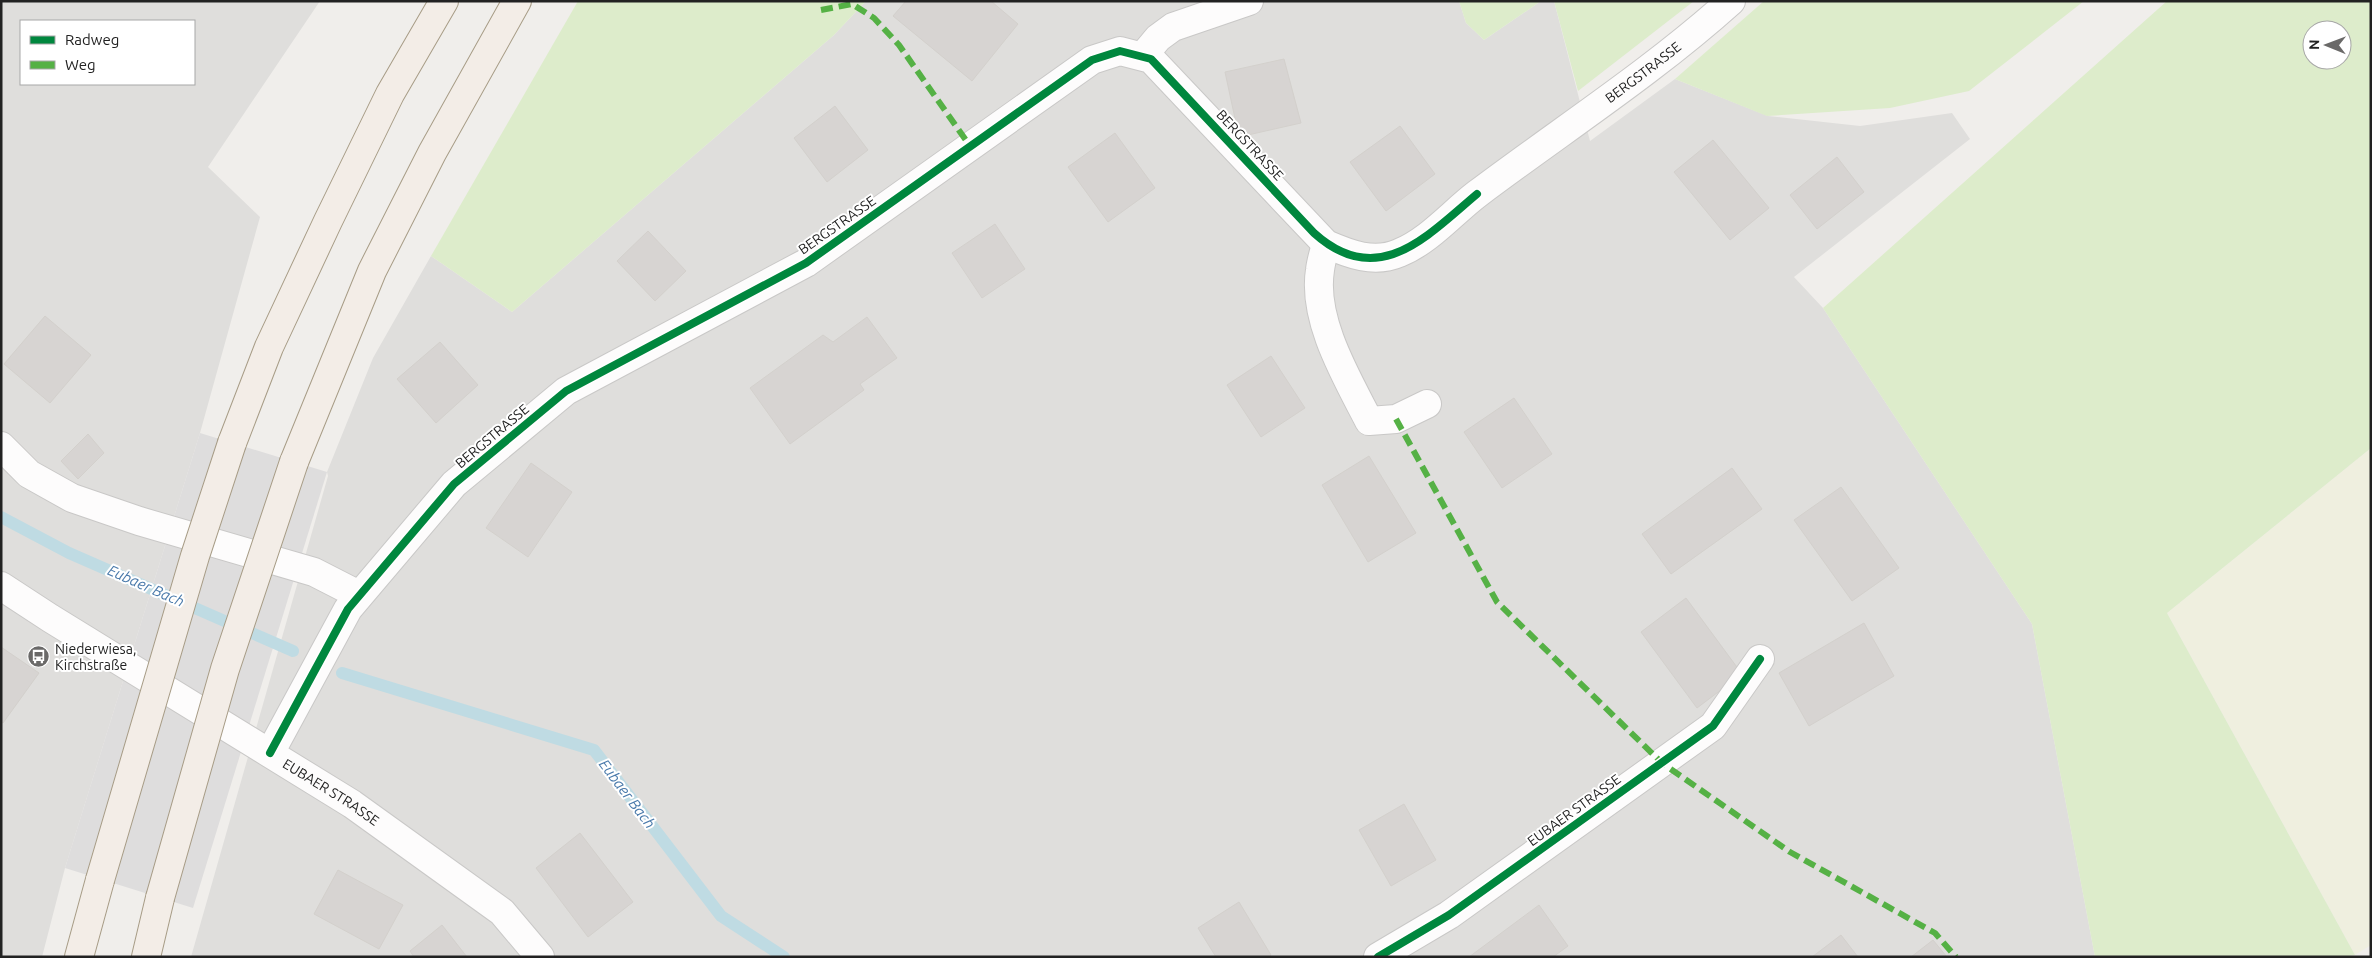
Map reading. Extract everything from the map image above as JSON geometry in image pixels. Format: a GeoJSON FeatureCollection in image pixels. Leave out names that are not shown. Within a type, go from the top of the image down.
{"type":"FeatureCollection","features":[{"type":"Feature","properties":{"kind":"main road"},"geometry":{"type":"LineString","coordinates":[[79,957],[192,565],[232,443],[269,347],[328,221],[390,94],[444,1]]}},
{"type":"Feature","properties":{"kind":"main road"},"geometry":{"type":"LineString","coordinates":[[146,957],[160,898],[225,669],[294,462],[372,271],[432,153],[518,1]]}},
{"type":"Feature","properties":{"kind":"street"},"geometry":{"type":"LineString","coordinates":[[1143,56],[1158,38],[1173,27],[1249,1]]}},
{"type":"Feature","properties":{"kind":"street","name":"BERGSTRASSE"},"geometry":{"type":"LineString","coordinates":[[270,753],[348,609],[454,484],[566,391],[806,263],[1092,60],[1120,52],[1143,56],[1157,64],[1326,244],[1351,255],[1374,258],[1398,254],[1420,241],[1477,194],[1685,42],[1731,1]]}},
{"type":"Feature","properties":{"kind":"street"},"geometry":{"type":"LineString","coordinates":[[1326,244],[1320,270],[1319,296],[1334,354],[1369,422],[1396,419],[1427,404]]}},
{"type":"Feature","properties":{"kind":"street"},"geometry":{"type":"LineString","coordinates":[[1,446],[28,474],[72,498],[139,521],[314,572],[359,595]]}},
{"type":"Feature","properties":{"kind":"street","name":"EUBAER STRASSE"},"geometry":{"type":"LineString","coordinates":[[1,586],[352,804],[502,912],[540,957]]}},
{"type":"Feature","properties":{"kind":"street","name":"EUBAER STRASSE"},"geometry":{"type":"LineString","coordinates":[[1378,957],[1449,915],[1713,726],[1760,659]]}},
{"type":"Feature","properties":{"kind":"shaded area"},"geometry":{"type":"Polygon","coordinates":[[[1,1],[320,1],[208,167],[260,217],[200,433],[65,868],[42,957],[1,957],[1,1]]]}},
{"type":"Feature","properties":{"kind":"shaded area"},"geometry":{"type":"Polygon","coordinates":[[[866,1],[1459,1],[1466,23],[1484,40],[1541,1],[1554,1],[1590,141],[1675,79],[1768,116],[1860,126],[1952,113],[1970,139],[1794,277],[1823,308],[2032,624],[2095,957],[191,957],[328,476],[327,472],[373,358],[431,256],[512,312],[834,35],[866,1]]]}},
{"type":"Feature","properties":{"kind":"green space"},"geometry":{"type":"Polygon","coordinates":[[[578,1],[866,1],[834,35],[512,312],[431,256],[578,1]]]}},
{"type":"Feature","properties":{"kind":"green space"},"geometry":{"type":"Polygon","coordinates":[[[1459,1],[1541,1],[1484,40],[1466,23],[1459,1]]]}},
{"type":"Feature","properties":{"kind":"green space"},"geometry":{"type":"Polygon","coordinates":[[[1554,1],[1694,1],[1578,91],[1554,1]]]}},
{"type":"Feature","properties":{"kind":"green space"},"geometry":{"type":"Polygon","coordinates":[[[1764,1],[2084,1],[1969,91],[1890,108],[1767,116],[1675,79],[1764,1]]]}},
{"type":"Feature","properties":{"kind":"green space"},"geometry":{"type":"Polygon","coordinates":[[[2167,1],[2371,1],[2371,448],[2167,613],[2355,955],[2343,957],[2095,957],[2032,624],[1823,308],[2167,1]]]}},
{"type":"Feature","properties":{"kind":"green space"},"geometry":{"type":"Polygon","coordinates":[[[2371,448],[2371,945],[2355,955],[2167,613],[2371,448]]]}},
{"type":"Feature","properties":{"kind":"pier"},"geometry":{"type":"Polygon","coordinates":[[[200,433],[327,472],[193,908],[65,868],[200,433]]]}},
{"type":"Feature","properties":{"kind":"building"},"geometry":{"type":"Polygon","coordinates":[[[906,1],[991,1],[1018,24],[972,81],[893,16],[906,1]]]}},
{"type":"Feature","properties":{"kind":"building"},"geometry":{"type":"Polygon","coordinates":[[[1284,59],[1301,123],[1239,137],[1225,72],[1284,59]]]}},
{"type":"Feature","properties":{"kind":"building"},"geometry":{"type":"Polygon","coordinates":[[[835,106],[868,150],[827,182],[794,138],[835,106]]]}},
{"type":"Feature","properties":{"kind":"building"},"geometry":{"type":"Polygon","coordinates":[[[1400,126],[1435,174],[1386,211],[1350,162],[1400,126]]]}},
{"type":"Feature","properties":{"kind":"building"},"geometry":{"type":"Polygon","coordinates":[[[1115,133],[1155,188],[1108,222],[1068,167],[1115,133]]]}},
{"type":"Feature","properties":{"kind":"building"},"geometry":{"type":"Polygon","coordinates":[[[1713,140],[1769,208],[1730,240],[1674,172],[1713,140]]]}},
{"type":"Feature","properties":{"kind":"building"},"geometry":{"type":"Polygon","coordinates":[[[1837,157],[1864,192],[1817,229],[1790,195],[1837,157]]]}},
{"type":"Feature","properties":{"kind":"building"},"geometry":{"type":"Polygon","coordinates":[[[995,224],[1025,269],[982,298],[952,253],[995,224]]]}},
{"type":"Feature","properties":{"kind":"building"},"geometry":{"type":"Polygon","coordinates":[[[648,231],[686,271],[655,301],[617,261],[648,231]]]}},
{"type":"Feature","properties":{"kind":"building"},"geometry":{"type":"Polygon","coordinates":[[[45,316],[91,355],[50,403],[4,364],[45,316]]]}},
{"type":"Feature","properties":{"kind":"building"},"geometry":{"type":"Polygon","coordinates":[[[867,317],[897,358],[860,384],[864,390],[790,444],[750,388],[823,335],[833,342],[867,317]]]}},
{"type":"Feature","properties":{"kind":"building"},"geometry":{"type":"Polygon","coordinates":[[[440,342],[478,385],[436,423],[397,379],[440,342]]]}},
{"type":"Feature","properties":{"kind":"building"},"geometry":{"type":"Polygon","coordinates":[[[1271,356],[1305,408],[1261,437],[1227,385],[1271,356]]]}},
{"type":"Feature","properties":{"kind":"building"},"geometry":{"type":"Polygon","coordinates":[[[1514,398],[1552,454],[1502,488],[1464,432],[1514,398]]]}},
{"type":"Feature","properties":{"kind":"building"},"geometry":{"type":"Polygon","coordinates":[[[88,434],[104,453],[78,479],[61,461],[88,434]]]}},
{"type":"Feature","properties":{"kind":"building"},"geometry":{"type":"Polygon","coordinates":[[[1369,456],[1416,533],[1368,562],[1322,485],[1369,456]]]}},
{"type":"Feature","properties":{"kind":"building"},"geometry":{"type":"Polygon","coordinates":[[[531,463],[572,492],[528,557],[486,528],[531,463]]]}},
{"type":"Feature","properties":{"kind":"building"},"geometry":{"type":"Polygon","coordinates":[[[1732,468],[1762,509],[1671,574],[1642,534],[1732,468]]]}},
{"type":"Feature","properties":{"kind":"building"},"geometry":{"type":"Polygon","coordinates":[[[1841,487],[1899,568],[1852,601],[1794,520],[1841,487]]]}},
{"type":"Feature","properties":{"kind":"building"},"geometry":{"type":"Polygon","coordinates":[[[1686,598],[1742,674],[1697,708],[1641,632],[1686,598]]]}},
{"type":"Feature","properties":{"kind":"building"},"geometry":{"type":"Polygon","coordinates":[[[1864,623],[1894,676],[1809,726],[1779,673],[1864,623]]]}},
{"type":"Feature","properties":{"kind":"building"},"geometry":{"type":"Polygon","coordinates":[[[1,647],[39,673],[3,723],[1,722],[1,647]]]}},
{"type":"Feature","properties":{"kind":"building"},"geometry":{"type":"Polygon","coordinates":[[[1404,804],[1436,860],[1391,886],[1359,830],[1404,804]]]}},
{"type":"Feature","properties":{"kind":"building"},"geometry":{"type":"Polygon","coordinates":[[[580,833],[633,902],[588,937],[536,868],[580,833]]]}},
{"type":"Feature","properties":{"kind":"building"},"geometry":{"type":"Polygon","coordinates":[[[338,870],[403,905],[379,949],[314,914],[338,870]]]}},
{"type":"Feature","properties":{"kind":"building"},"geometry":{"type":"Polygon","coordinates":[[[1239,902],[1271,955],[1269,957],[1216,957],[1198,928],[1239,902]]]}},
{"type":"Feature","properties":{"kind":"building"},"geometry":{"type":"Polygon","coordinates":[[[1539,905],[1568,946],[1553,957],[1469,957],[1539,905]]]}},
{"type":"Feature","properties":{"kind":"building"},"geometry":{"type":"Polygon","coordinates":[[[442,925],[467,957],[414,957],[410,951],[442,925]]]}},
{"type":"Feature","properties":{"kind":"building"},"geometry":{"type":"Polygon","coordinates":[[[1841,935],[1858,957],[1812,957],[1841,935]]]}},
{"type":"Feature","properties":{"kind":"building"},"geometry":{"type":"Polygon","coordinates":[[[1933,940],[1947,957],[1911,957],[1933,940]]]}},
{"type":"Feature","properties":{"kind":"waterway","name":"Eubaer Bach"},"geometry":{"type":"LineString","coordinates":[[1,517],[69,553],[293,651]]}},
{"type":"Feature","properties":{"kind":"waterway","name":"Eubaer Bach"},"geometry":{"type":"LineString","coordinates":[[342,673],[594,750],[721,916],[784,957]]}},
{"type":"Feature","properties":{"kind":"marked path"},"geometry":{"type":"LineString","coordinates":[[821,10],[852,4],[874,18],[899,45],[970,146]]}},
{"type":"Feature","properties":{"kind":"marked path"},"geometry":{"type":"LineString","coordinates":[[1396,419],[1497,602],[1662,763],[1790,852],[1935,933],[1956,957]]}},
{"type":"Feature","properties":{"kind":"cycle path"},"geometry":{"type":"LineString","coordinates":[[270,753],[348,609],[454,484],[566,391],[806,263],[1092,60],[1120,51],[1151,59],[1314,233],[1337,250],[1359,257],[1381,257],[1401,251],[1439,226],[1477,194]]}},
{"type":"Feature","properties":{"kind":"cycle path"},"geometry":{"type":"LineString","coordinates":[[1378,957],[1449,915],[1713,726],[1760,659]]}},
{"type":"Feature","properties":{"kind":"place","name":"Niederwiesa, Kirchstraße"},"geometry":{"type":"Point","coordinates":[39,657]}}]}
